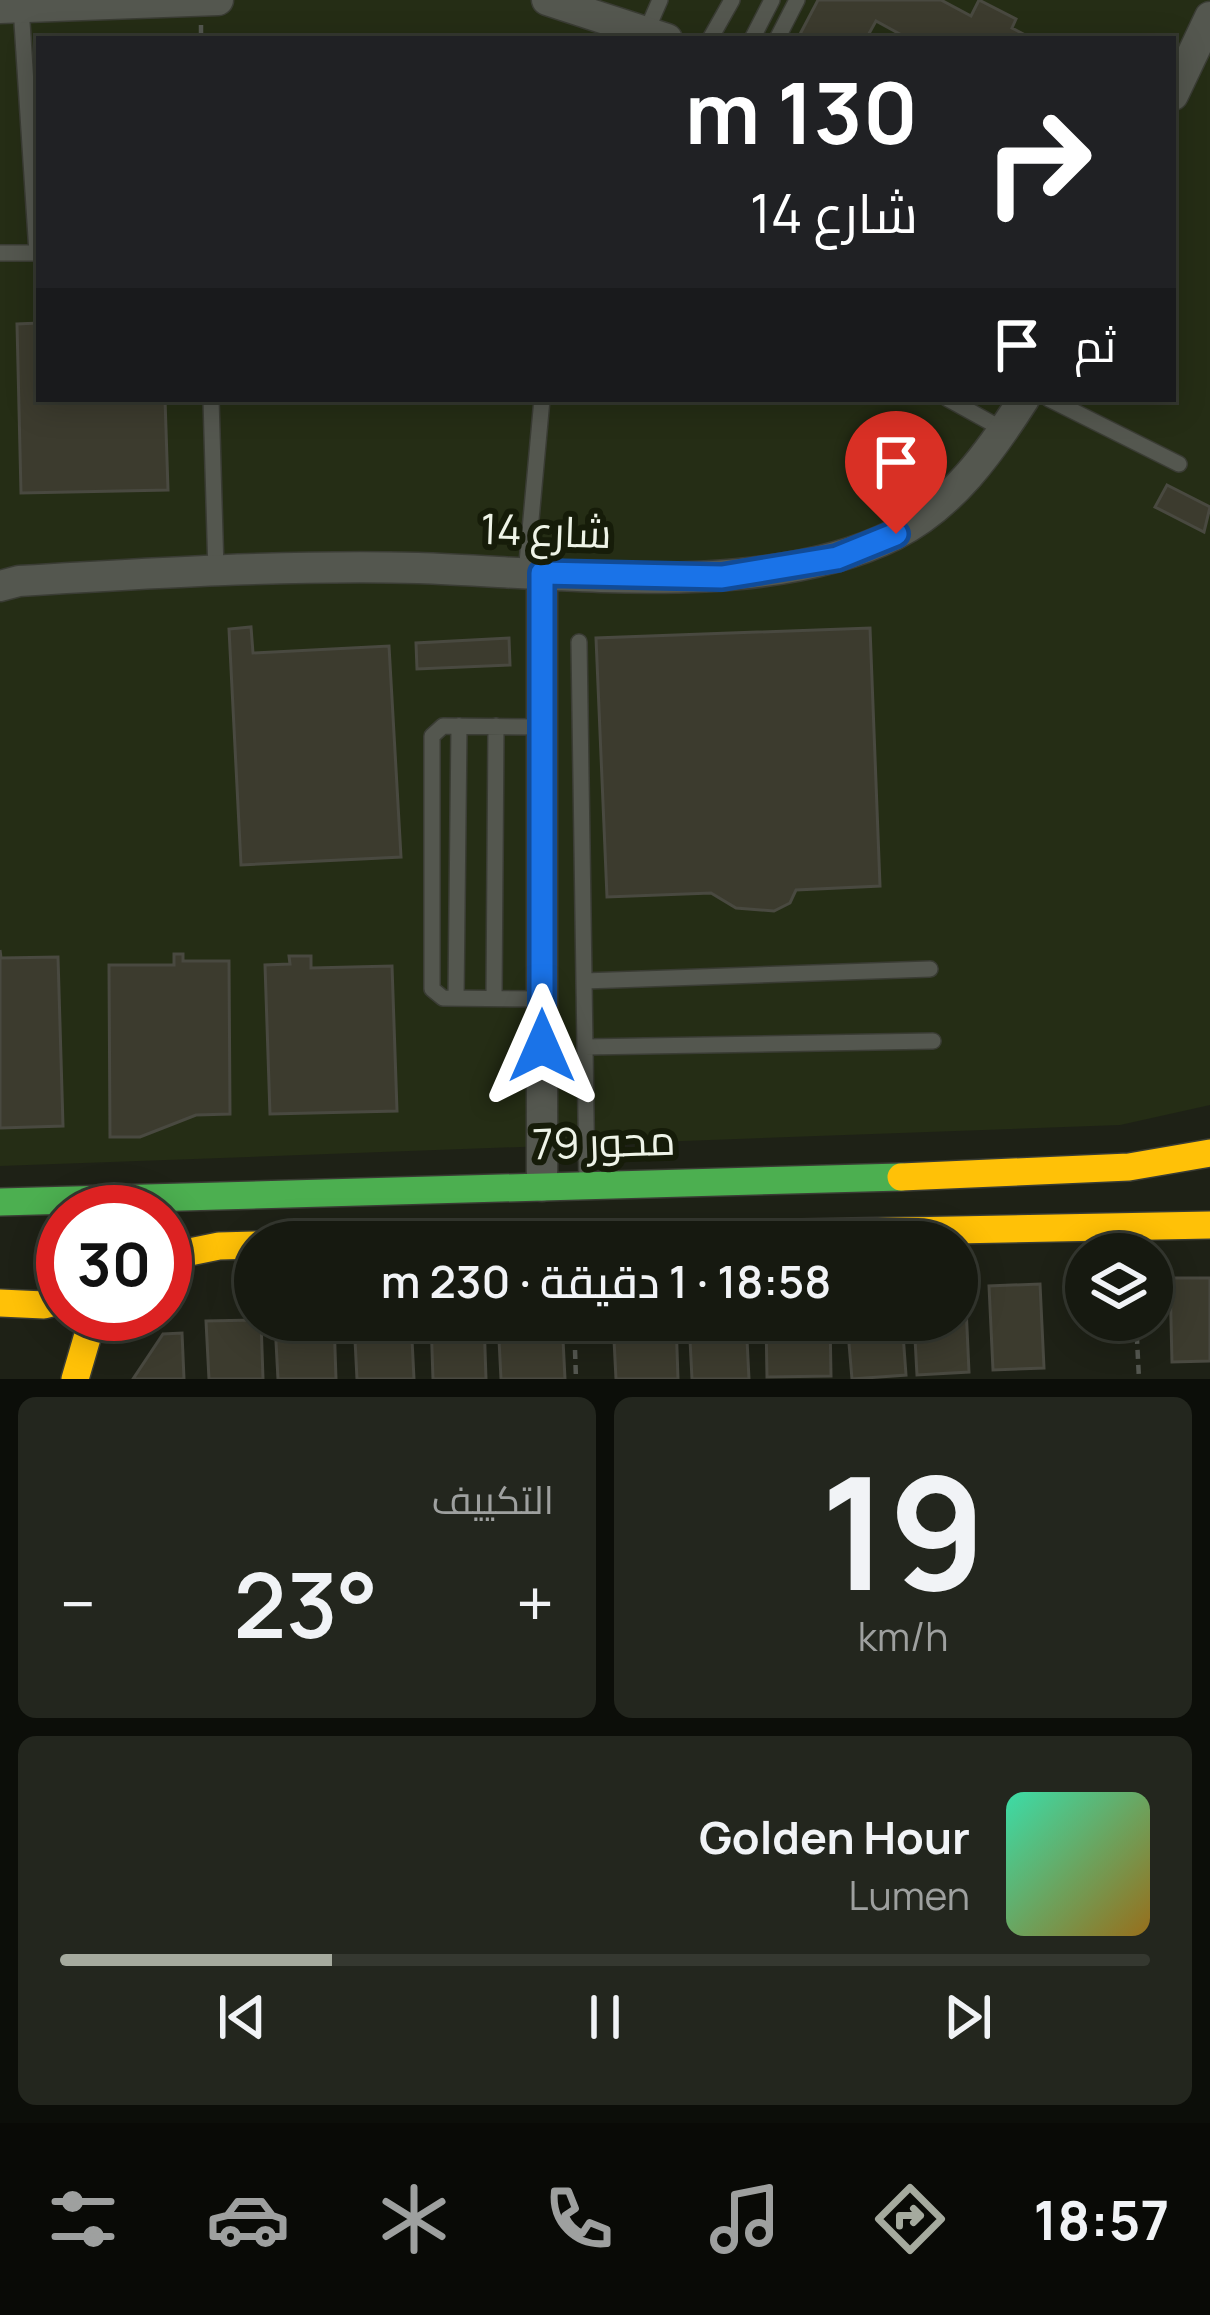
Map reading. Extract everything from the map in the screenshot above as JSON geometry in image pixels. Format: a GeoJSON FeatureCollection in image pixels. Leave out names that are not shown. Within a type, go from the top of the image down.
{"type":"FeatureCollection","features":[{"type":"Feature","properties":{"kind":"main road","name":"محور 79"},"geometry":{"type":"LineString","coordinates":[[192,1202],[542,1186],[1042,1173],[1129,1167],[1210,1153]]}},
{"type":"Feature","properties":{"kind":"main road","name":"محور 79"},"geometry":{"type":"LineString","coordinates":[[0,1202],[36,1203]]}},
{"type":"Feature","properties":{"kind":"main road"},"geometry":{"type":"LineString","coordinates":[[978,1230],[1210,1226]]}},
{"type":"Feature","properties":{"kind":"main road"},"geometry":{"type":"LineString","coordinates":[[192,1251],[234,1246]]}},
{"type":"Feature","properties":{"kind":"main road"},"geometry":{"type":"LineString","coordinates":[[0,1304],[36,1306]]}},
{"type":"Feature","properties":{"kind":"main road"},"geometry":{"type":"LineString","coordinates":[[75,1379],[86,1341]]}},
{"type":"Feature","properties":{"kind":"street"},"geometry":{"type":"LineString","coordinates":[[10,8],[218,0]]}},
{"type":"Feature","properties":{"kind":"street"},"geometry":{"type":"LineString","coordinates":[[547,0],[657,34]]}},
{"type":"Feature","properties":{"kind":"street"},"geometry":{"type":"LineString","coordinates":[[1176,89],[1210,16]]}},
{"type":"Feature","properties":{"kind":"street","name":"شارع 14"},"geometry":{"type":"LineString","coordinates":[[0,586],[34,580],[216,571],[415,568],[722,577],[837,558],[896,534],[939,505],[974,472],[1022,402]]}},
{"type":"Feature","properties":{"kind":"street"},"geometry":{"type":"LineString","coordinates":[[534,573],[542,727],[542,1186]]}},
{"type":"Feature","properties":{"kind":"lane"},"geometry":{"type":"LineString","coordinates":[[657,34],[660,0]]}},
{"type":"Feature","properties":{"kind":"lane"},"geometry":{"type":"LineString","coordinates":[[712,36],[732,0]]}},
{"type":"Feature","properties":{"kind":"lane"},"geometry":{"type":"LineString","coordinates":[[754,36],[772,0]]}},
{"type":"Feature","properties":{"kind":"lane"},"geometry":{"type":"LineString","coordinates":[[779,36],[797,0]]}},
{"type":"Feature","properties":{"kind":"lane"},"geometry":{"type":"LineString","coordinates":[[10,8],[36,244]]}},
{"type":"Feature","properties":{"kind":"lane"},"geometry":{"type":"LineString","coordinates":[[0,253],[36,253]]}},
{"type":"Feature","properties":{"kind":"lane"},"geometry":{"type":"LineString","coordinates":[[211,402],[216,571]]}},
{"type":"Feature","properties":{"kind":"lane"},"geometry":{"type":"LineString","coordinates":[[534,573],[542,402]]}},
{"type":"Feature","properties":{"kind":"lane"},"geometry":{"type":"LineString","coordinates":[[953,402],[1004,430]]}},
{"type":"Feature","properties":{"kind":"lane"},"geometry":{"type":"LineString","coordinates":[[1055,402],[1179,464]]}},
{"type":"Feature","properties":{"kind":"lane"},"geometry":{"type":"LineString","coordinates":[[579,643],[587,1185]]}},
{"type":"Feature","properties":{"kind":"lane"},"geometry":{"type":"LineString","coordinates":[[542,727],[442,726],[432,736],[432,989],[436,995],[456,998],[542,999]]}},
{"type":"Feature","properties":{"kind":"lane"},"geometry":{"type":"LineString","coordinates":[[456,998],[459,726]]}},
{"type":"Feature","properties":{"kind":"lane"},"geometry":{"type":"LineString","coordinates":[[494,998],[496,726]]}},
{"type":"Feature","properties":{"kind":"lane"},"geometry":{"type":"LineString","coordinates":[[584,981],[930,969]]}},
{"type":"Feature","properties":{"kind":"lane"},"geometry":{"type":"LineString","coordinates":[[585,1047],[932,1041]]}},
{"type":"Feature","properties":{"kind":"path"},"geometry":{"type":"LineString","coordinates":[[575,1341],[576,1379]]}},
{"type":"Feature","properties":{"kind":"path"},"geometry":{"type":"LineString","coordinates":[[1137,1341],[1139,1379]]}},
{"type":"Feature","properties":{"kind":"shaded area"},"geometry":{"type":"Polygon","coordinates":[[[0,0],[1210,0],[1210,1105],[1120,1125],[0,1166],[0,0]]]}},
{"type":"Feature","properties":{"kind":"building"},"geometry":{"type":"Polygon","coordinates":[[[818,0],[941,0],[971,16],[979,0],[1016,19],[1012,28],[1027,36],[904,36],[876,21],[868,36],[799,36],[818,0]]]}},
{"type":"Feature","properties":{"kind":"building"},"geometry":{"type":"Polygon","coordinates":[[[36,323],[36,402],[165,402],[168,490],[21,493],[17,324],[36,323]]]}},
{"type":"Feature","properties":{"kind":"building"},"geometry":{"type":"Polygon","coordinates":[[[1167,485],[1210,507],[1204,532],[1155,507],[1167,485]]]}},
{"type":"Feature","properties":{"kind":"building"},"geometry":{"type":"Polygon","coordinates":[[[251,627],[253,653],[389,646],[401,857],[241,865],[229,629],[251,627]]]}},
{"type":"Feature","properties":{"kind":"building"},"geometry":{"type":"Polygon","coordinates":[[[870,628],[880,886],[796,890],[790,903],[774,911],[736,908],[711,893],[607,897],[596,638],[870,628]]]}},
{"type":"Feature","properties":{"kind":"building"},"geometry":{"type":"Polygon","coordinates":[[[509,638],[510,665],[417,669],[416,643],[509,638]]]}},
{"type":"Feature","properties":{"kind":"building"},"geometry":{"type":"Polygon","coordinates":[[[0,950],[1,958],[58,957],[63,1126],[0,1128],[0,950]]]}},
{"type":"Feature","properties":{"kind":"building"},"geometry":{"type":"Polygon","coordinates":[[[174,954],[183,954],[183,961],[229,961],[230,1114],[196,1115],[140,1137],[110,1137],[109,965],[174,965],[174,954]]]}},
{"type":"Feature","properties":{"kind":"building"},"geometry":{"type":"Polygon","coordinates":[[[289,956],[311,956],[311,968],[392,966],[397,1111],[270,1114],[265,965],[290,964],[289,956]]]}},
{"type":"Feature","properties":{"kind":"building"},"geometry":{"type":"Polygon","coordinates":[[[1173,1278],[1210,1278],[1210,1361],[1172,1362],[1173,1278]]]}},
{"type":"Feature","properties":{"kind":"building"},"geometry":{"type":"Polygon","coordinates":[[[1040,1284],[1044,1368],[993,1370],[989,1286],[1040,1284]]]}},
{"type":"Feature","properties":{"kind":"building"},"geometry":{"type":"Polygon","coordinates":[[[234,1320],[234,1341],[262,1341],[263,1379],[209,1379],[206,1321],[234,1320]]]}},
{"type":"Feature","properties":{"kind":"building"},"geometry":{"type":"Polygon","coordinates":[[[158,1341],[182,1341],[184,1379],[133,1379],[158,1341]]]}},
{"type":"Feature","properties":{"kind":"building"},"geometry":{"type":"Polygon","coordinates":[[[276,1341],[335,1341],[336,1379],[278,1379],[276,1341]]]}},
{"type":"Feature","properties":{"kind":"building"},"geometry":{"type":"Polygon","coordinates":[[[355,1341],[412,1341],[414,1379],[357,1379],[355,1341]]]}},
{"type":"Feature","properties":{"kind":"building"},"geometry":{"type":"Polygon","coordinates":[[[432,1341],[485,1341],[486,1379],[433,1379],[432,1341]]]}},
{"type":"Feature","properties":{"kind":"building"},"geometry":{"type":"Polygon","coordinates":[[[499,1341],[563,1341],[565,1379],[501,1379],[499,1341]]]}},
{"type":"Feature","properties":{"kind":"building"},"geometry":{"type":"Polygon","coordinates":[[[614,1341],[677,1341],[678,1379],[616,1379],[614,1341]]]}},
{"type":"Feature","properties":{"kind":"building"},"geometry":{"type":"Polygon","coordinates":[[[690,1341],[747,1341],[749,1379],[692,1379],[690,1341]]]}},
{"type":"Feature","properties":{"kind":"building"},"geometry":{"type":"Polygon","coordinates":[[[766,1341],[830,1341],[831,1376],[767,1377],[766,1341]]]}},
{"type":"Feature","properties":{"kind":"building"},"geometry":{"type":"Polygon","coordinates":[[[849,1341],[904,1341],[906,1375],[852,1379],[849,1341]]]}},
{"type":"Feature","properties":{"kind":"building"},"geometry":{"type":"Polygon","coordinates":[[[915,1341],[968,1341],[969,1372],[917,1375],[915,1341]]]}},
{"type":"Feature","properties":{"kind":"traffic: fast"},"geometry":{"type":"LineString","coordinates":[[0,1202],[901,1177]]}},
{"type":"Feature","properties":{"kind":"traffic: slow"},"geometry":{"type":"LineString","coordinates":[[901,1177],[1129,1167],[1210,1153]]}},
{"type":"Feature","properties":{"kind":"traffic: slow"},"geometry":{"type":"LineString","coordinates":[[978,1230],[1210,1225]]}},
{"type":"Feature","properties":{"kind":"traffic: slow"},"geometry":{"type":"LineString","coordinates":[[192,1252],[234,1246]]}},
{"type":"Feature","properties":{"kind":"traffic: slow"},"geometry":{"type":"LineString","coordinates":[[0,1303],[36,1305]]}},
{"type":"Feature","properties":{"kind":"traffic: slow"},"geometry":{"type":"LineString","coordinates":[[75,1379],[86,1341]]}},
{"type":"Feature","properties":{"kind":"route"},"geometry":{"type":"LineString","coordinates":[[542,1046],[542,573],[722,577],[837,558],[896,534]]}}]}
